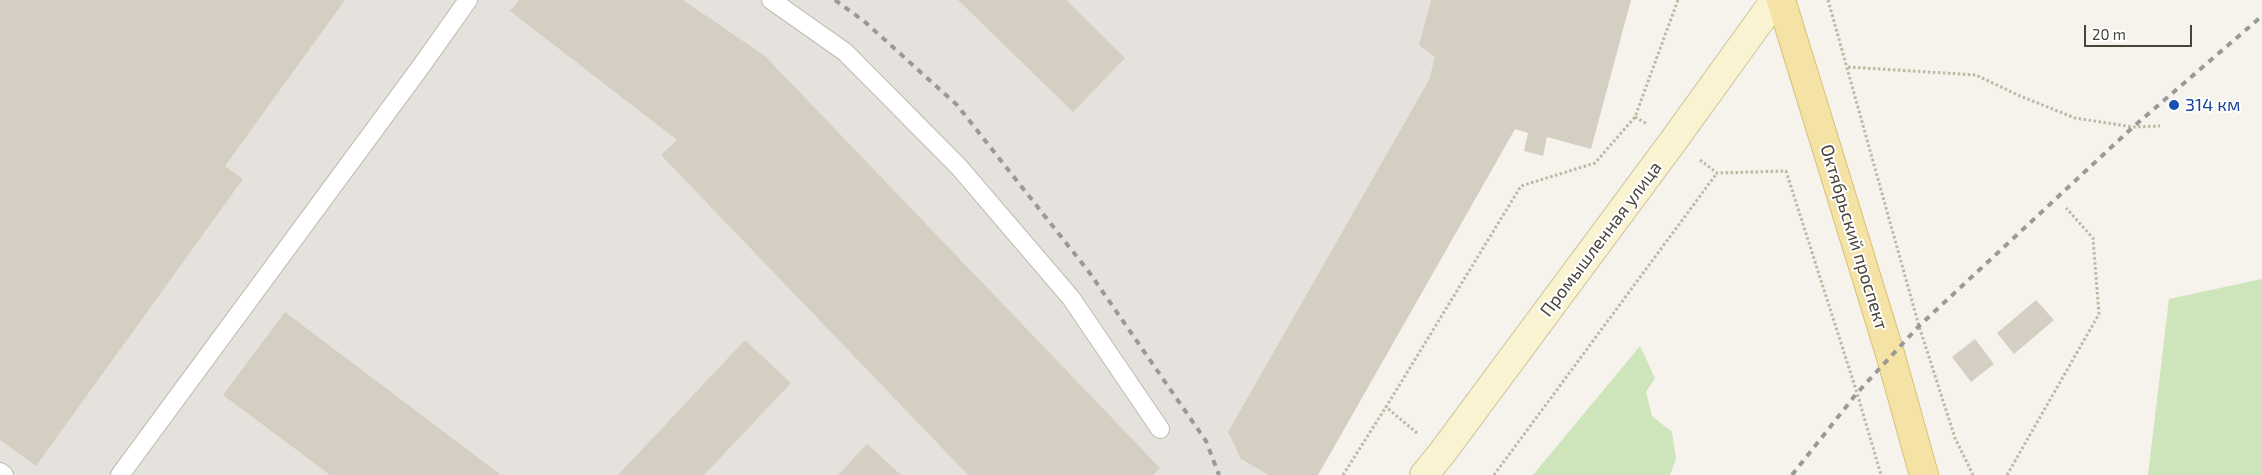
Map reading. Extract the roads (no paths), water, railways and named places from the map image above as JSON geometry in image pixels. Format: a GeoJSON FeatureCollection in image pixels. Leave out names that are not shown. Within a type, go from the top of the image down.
{"type":"FeatureCollection","features":[{"type":"Feature","properties":{"kind":"main road","name":"Промышленная улица"},"geometry":{"type":"LineString","coordinates":[[1424,475],[1674,140],[1775,0]]}},
{"type":"Feature","properties":{"kind":"main road","name":"Октябрьский проспект"},"geometry":{"type":"LineString","coordinates":[[1781,0],[1891,357],[1924,475]]}},
{"type":"Feature","properties":{"kind":"lane"},"geometry":{"type":"LineString","coordinates":[[120,475],[468,0]]}},
{"type":"Feature","properties":{"kind":"lane"},"geometry":{"type":"LineString","coordinates":[[771,0],[845,52],[959,167],[1071,298],[1160,429]]}},
{"type":"Feature","properties":{"kind":"lane"},"geometry":{"type":"LineString","coordinates":[[0,472],[4,475]]}},
{"type":"Feature","properties":{"kind":"railway"},"geometry":{"type":"LineString","coordinates":[[835,0],[865,22],[957,105],[1089,272],[1206,441],[1219,475]]}},
{"type":"Feature","properties":{"kind":"railway"},"geometry":{"type":"LineString","coordinates":[[1792,475],[1857,393],[1919,326],[2133,127],[2262,16]]}},
{"type":"Feature","properties":{"kind":"place","name":"314 км"},"geometry":{"type":"Point","coordinates":[2174,105]}}]}
